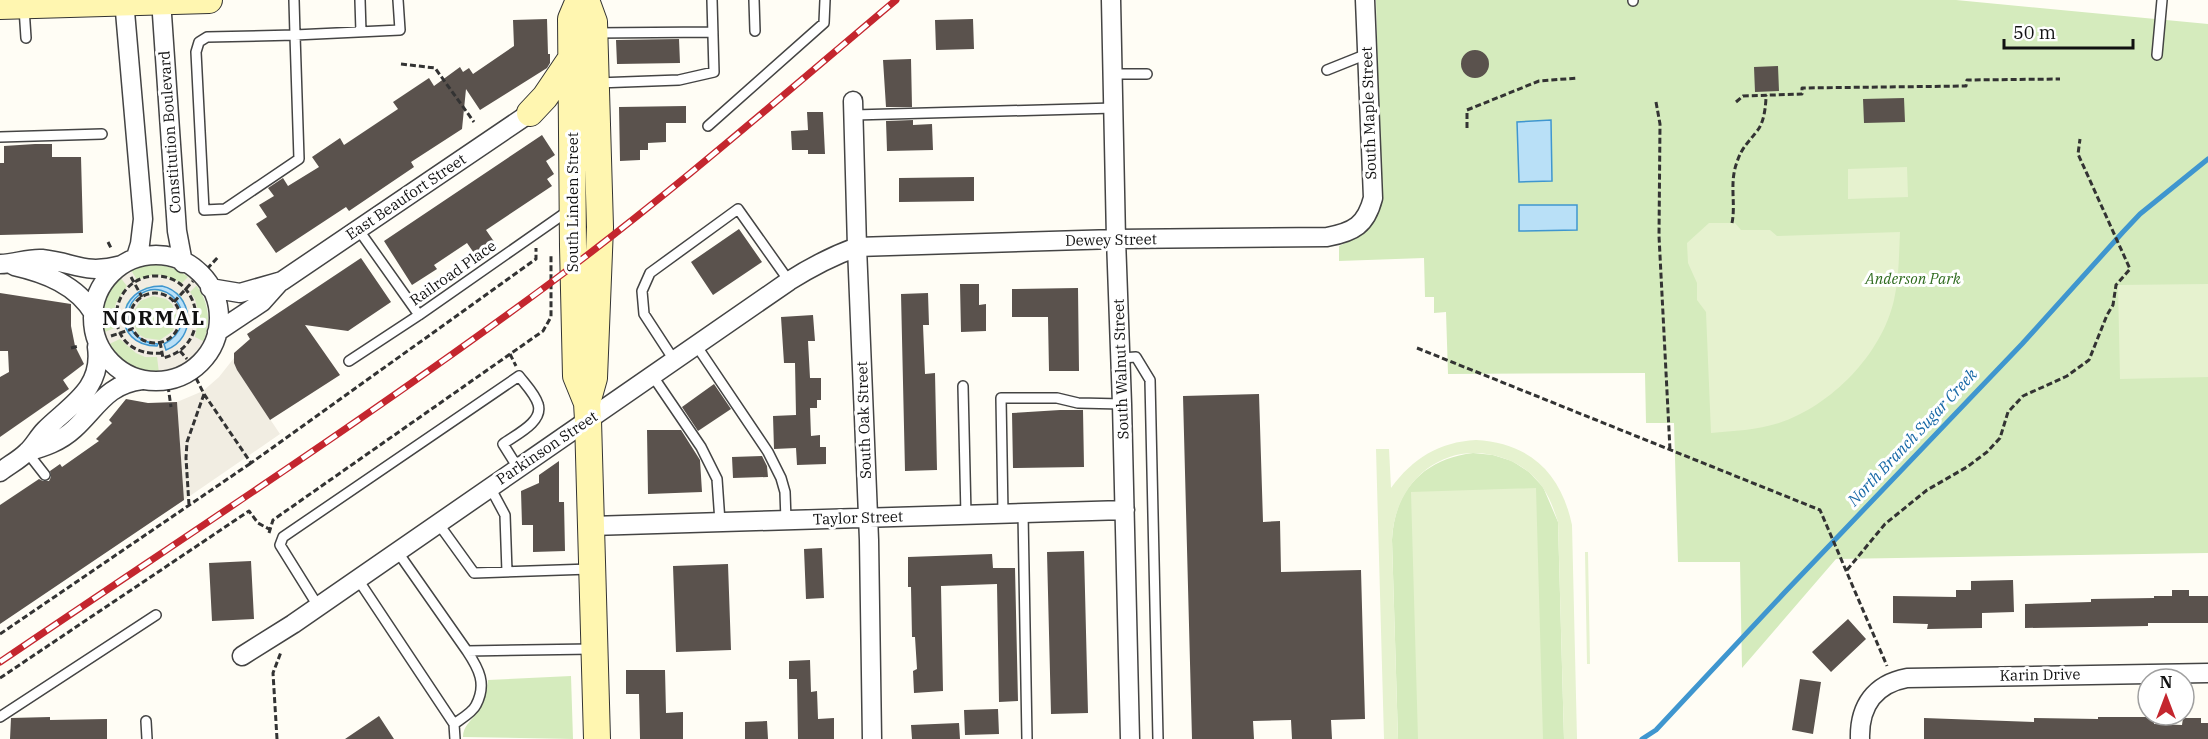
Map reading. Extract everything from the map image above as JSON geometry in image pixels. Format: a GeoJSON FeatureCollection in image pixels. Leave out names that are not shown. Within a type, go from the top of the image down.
{"type":"FeatureCollection","features":[{"type":"Feature","properties":{"kind":"main road"},"geometry":{"type":"LineString","coordinates":[[12,6],[209,0]]}},
{"type":"Feature","properties":{"kind":"main road","name":"South Linden Street"},"geometry":{"type":"LineString","coordinates":[[579,0],[571,19],[572,208],[576,376],[588,411]]}},
{"type":"Feature","properties":{"kind":"main road","name":"South Linden Street"},"geometry":{"type":"LineString","coordinates":[[586,0],[594,22],[600,227],[594,378],[588,411],[597,739]]}},
{"type":"Feature","properties":{"kind":"main road"},"geometry":{"type":"LineString","coordinates":[[530,113],[549,92],[572,57]]}},
{"type":"Feature","properties":{"kind":"main road"},"geometry":{"type":"LineString","coordinates":[[530,113],[540,110],[555,114],[563,120],[572,140]]}},
{"type":"Feature","properties":{"kind":"street","name":"South Walnut Street"},"geometry":{"type":"LineString","coordinates":[[1111,0],[1130,739]]}},
{"type":"Feature","properties":{"kind":"street","name":"South Maple Street"},"geometry":{"type":"LineString","coordinates":[[1361,224],[1369,211],[1373,198],[1365,0]]}},
{"type":"Feature","properties":{"kind":"street","name":"Constitution Boulevard"},"geometry":{"type":"LineString","coordinates":[[143,1],[183,262]]}},
{"type":"Feature","properties":{"kind":"street"},"geometry":{"type":"LineString","coordinates":[[130,266],[140,244],[143,219],[143,1]]}},
{"type":"Feature","properties":{"kind":"street","name":"South Oak Street"},"geometry":{"type":"LineString","coordinates":[[853,108],[856,247],[868,517],[872,739]]}},
{"type":"Feature","properties":{"kind":"street","name":"East Beaufort Street"},"geometry":{"type":"LineString","coordinates":[[218,332],[262,302],[282,280],[530,113]]}},
{"type":"Feature","properties":{"kind":"street","name":"Dewey Street"},"geometry":{"type":"LineString","coordinates":[[856,247],[1116,239],[1327,237],[1352,231],[1361,224]]}},
{"type":"Feature","properties":{"kind":"street","name":"Parkinson Street"},"geometry":{"type":"LineString","coordinates":[[242,656],[293,624],[518,468],[588,411],[652,375],[789,280],[817,263],[856,247]]}},
{"type":"Feature","properties":{"kind":"street"},"geometry":{"type":"LineString","coordinates":[[27,452],[51,445],[73,430],[98,403],[118,386],[142,380],[168,382],[199,364],[210,351],[218,332],[217,304],[202,274],[172,256],[155,254],[130,266],[107,278],[97,292],[94,336],[121,371],[142,380]]}},
{"type":"Feature","properties":{"kind":"street"},"geometry":{"type":"LineString","coordinates":[[3,264],[28,259],[44,259],[73,267],[100,270],[130,266]]}},
{"type":"Feature","properties":{"kind":"street"},"geometry":{"type":"LineString","coordinates":[[3,264],[40,273],[70,288],[82,298],[94,314]]}},
{"type":"Feature","properties":{"kind":"street","name":"East Beaufort Street"},"geometry":{"type":"LineString","coordinates":[[210,288],[240,293],[282,280]]}},
{"type":"Feature","properties":{"kind":"street"},"geometry":{"type":"LineString","coordinates":[[0,472],[27,452],[44,431],[72,407],[88,388],[98,367],[100,343]]}},
{"type":"Feature","properties":{"kind":"street","name":"Taylor Street"},"geometry":{"type":"LineString","coordinates":[[591,526],[1125,510]]}},
{"type":"Feature","properties":{"kind":"street","name":"Karin Drive"},"geometry":{"type":"LineString","coordinates":[[1860,739],[1864,711],[1881,687],[1896,680],[1925,676],[2208,673]]}},
{"type":"Feature","properties":{"kind":"lane"},"geometry":{"type":"LineString","coordinates":[[294,0],[295,34],[299,159],[225,209],[204,210],[196,52],[199,42],[207,37],[295,34],[361,32],[400,30],[398,0]]}},
{"type":"Feature","properties":{"kind":"lane"},"geometry":{"type":"LineString","coordinates":[[360,0],[361,32]]}},
{"type":"Feature","properties":{"kind":"lane"},"geometry":{"type":"LineString","coordinates":[[595,83],[679,80],[714,72],[712,0]]}},
{"type":"Feature","properties":{"kind":"lane"},"geometry":{"type":"LineString","coordinates":[[754,0],[755,31]]}},
{"type":"Feature","properties":{"kind":"lane"},"geometry":{"type":"LineString","coordinates":[[708,126],[824,23],[825,0]]}},
{"type":"Feature","properties":{"kind":"lane"},"geometry":{"type":"LineString","coordinates":[[2157,55],[2162,0]]}},
{"type":"Feature","properties":{"kind":"lane"},"geometry":{"type":"LineString","coordinates":[[12,6],[26,38]]}},
{"type":"Feature","properties":{"kind":"lane"},"geometry":{"type":"LineString","coordinates":[[594,33],[713,32]]}},
{"type":"Feature","properties":{"kind":"lane"},"geometry":{"type":"LineString","coordinates":[[1327,70],[1367,54]]}},
{"type":"Feature","properties":{"kind":"lane"},"geometry":{"type":"LineString","coordinates":[[1113,74],[1147,74]]}},
{"type":"Feature","properties":{"kind":"lane"},"geometry":{"type":"LineString","coordinates":[[853,108],[1114,108]]}},
{"type":"Feature","properties":{"kind":"lane"},"geometry":{"type":"LineString","coordinates":[[0,137],[102,134]]}},
{"type":"Feature","properties":{"kind":"lane","name":"Railroad Place"},"geometry":{"type":"LineString","coordinates":[[349,361],[572,208]]}},
{"type":"Feature","properties":{"kind":"lane"},"geometry":{"type":"LineString","coordinates":[[674,360],[644,315],[642,291],[650,273],[738,209],[789,280]]}},
{"type":"Feature","properties":{"kind":"lane"},"geometry":{"type":"LineString","coordinates":[[358,229],[419,315]]}},
{"type":"Feature","properties":{"kind":"lane"},"geometry":{"type":"LineString","coordinates":[[696,345],[768,452],[785,492],[786,520]]}},
{"type":"Feature","properties":{"kind":"lane"},"geometry":{"type":"LineString","coordinates":[[1121,358],[1136,357],[1150,380],[1158,739]]}},
{"type":"Feature","properties":{"kind":"lane"},"geometry":{"type":"LineString","coordinates":[[652,375],[701,447],[717,479],[720,522]]}},
{"type":"Feature","properties":{"kind":"lane"},"geometry":{"type":"LineString","coordinates":[[318,606],[280,545],[283,537],[519,376],[538,404],[538,414],[533,422],[503,444],[518,468]]}},
{"type":"Feature","properties":{"kind":"lane"},"geometry":{"type":"LineString","coordinates":[[963,386],[966,514]]}},
{"type":"Feature","properties":{"kind":"lane"},"geometry":{"type":"LineString","coordinates":[[1003,513],[1001,398],[1057,398],[1078,403],[1122,404]]}},
{"type":"Feature","properties":{"kind":"lane"},"geometry":{"type":"LineString","coordinates":[[27,452],[45,475]]}},
{"type":"Feature","properties":{"kind":"lane"},"geometry":{"type":"LineString","coordinates":[[490,487],[505,515],[507,572]]}},
{"type":"Feature","properties":{"kind":"lane"},"geometry":{"type":"LineString","coordinates":[[1023,513],[1027,739]]}},
{"type":"Feature","properties":{"kind":"lane"},"geometry":{"type":"LineString","coordinates":[[438,523],[474,573],[592,568]]}},
{"type":"Feature","properties":{"kind":"lane"},"geometry":{"type":"LineString","coordinates":[[396,551],[480,669],[482,681],[476,706],[454,724]]}},
{"type":"Feature","properties":{"kind":"lane"},"geometry":{"type":"LineString","coordinates":[[357,578],[454,724],[455,739]]}},
{"type":"Feature","properties":{"kind":"lane"},"geometry":{"type":"LineString","coordinates":[[0,717],[156,615]]}},
{"type":"Feature","properties":{"kind":"lane"},"geometry":{"type":"LineString","coordinates":[[467,651],[595,649]]}},
{"type":"Feature","properties":{"kind":"lane"},"geometry":{"type":"LineString","coordinates":[[146,722],[147,739]]}},
{"type":"Feature","properties":{"kind":"path"},"geometry":{"type":"LineString","coordinates":[[401,64],[435,68],[474,122]]}},
{"type":"Feature","properties":{"kind":"path"},"geometry":{"type":"LineString","coordinates":[[1467,128],[1467,110],[1539,81],[1578,78]]}},
{"type":"Feature","properties":{"kind":"path"},"geometry":{"type":"LineString","coordinates":[[1736,102],[1743,96],[1802,94],[1802,88],[1966,86],[1967,80],[2060,79]]}},
{"type":"Feature","properties":{"kind":"path"},"geometry":{"type":"LineString","coordinates":[[1732,223],[1734,200],[1732,188],[1736,163],[1747,141],[1759,130],[1766,105],[1766,95]]}},
{"type":"Feature","properties":{"kind":"path"},"geometry":{"type":"LineString","coordinates":[[1656,102],[1660,124],[1659,236],[1670,450]]}},
{"type":"Feature","properties":{"kind":"path"},"geometry":{"type":"LineString","coordinates":[[1846,570],[1885,524],[1927,490],[1967,467],[1987,452],[2000,438],[2008,412],[2024,396],[2067,376],[2089,360],[2107,315],[2114,305],[2116,285],[2130,269],[2078,154],[2080,139]]}},
{"type":"Feature","properties":{"kind":"path"},"geometry":{"type":"LineString","coordinates":[[0,634],[251,463],[536,259],[537,243]]}},
{"type":"Feature","properties":{"kind":"path"},"geometry":{"type":"LineString","coordinates":[[270,538],[269,529],[273,520],[282,513],[543,331],[550,317],[551,246]]}},
{"type":"Feature","properties":{"kind":"path"},"geometry":{"type":"LineString","coordinates":[[207,269],[219,256]]}},
{"type":"Feature","properties":{"kind":"path"},"geometry":{"type":"LineString","coordinates":[[130,266],[142,297]]}},
{"type":"Feature","properties":{"kind":"path"},"geometry":{"type":"LineString","coordinates":[[160,342],[163,353],[163,358],[175,355],[186,347],[194,336],[196,312],[186,289],[180,283],[154,276],[135,282],[123,294],[117,306],[116,318],[119,334],[137,351],[147,354],[163,353]]}},
{"type":"Feature","properties":{"kind":"path"},"geometry":{"type":"LineString","coordinates":[[174,302],[193,280]]}},
{"type":"Feature","properties":{"kind":"path"},"geometry":{"type":"LineString","coordinates":[[156,293],[163,294],[174,302],[179,310],[179,323],[172,335],[160,342],[144,340],[132,329],[132,308],[142,297],[156,293]]}},
{"type":"Feature","properties":{"kind":"path"},"geometry":{"type":"LineString","coordinates":[[100,343],[132,329]]}},
{"type":"Feature","properties":{"kind":"path"},"geometry":{"type":"LineString","coordinates":[[1418,348],[1820,510],[1888,667]]}},
{"type":"Feature","properties":{"kind":"path"},"geometry":{"type":"LineString","coordinates":[[180,351],[187,359]]}},
{"type":"Feature","properties":{"kind":"path"},"geometry":{"type":"LineString","coordinates":[[196,378],[204,394],[251,463]]}},
{"type":"Feature","properties":{"kind":"path"},"geometry":{"type":"LineString","coordinates":[[168,386],[171,407]]}},
{"type":"Feature","properties":{"kind":"path"},"geometry":{"type":"LineString","coordinates":[[189,505],[186,442],[204,394]]}},
{"type":"Feature","properties":{"kind":"path"},"geometry":{"type":"LineString","coordinates":[[0,678],[249,511],[258,523],[269,529]]}},
{"type":"Feature","properties":{"kind":"path"},"geometry":{"type":"LineString","coordinates":[[276,739],[273,673],[293,624]]}},
{"type":"Feature","properties":{"kind":"green space","name":"Anderson Park"},"geometry":{"type":"Polygon","coordinates":[[[1376,0],[1956,0],[2208,24],[2208,553],[1836,559],[1742,668],[1740,562],[1678,562],[1674,423],[1646,423],[1645,373],[1448,374],[1446,312],[1434,313],[1434,297],[1425,297],[1424,258],[1339,261],[1339,246],[1362,233],[1372,221],[1381,196],[1376,0]]]}},
{"type":"Feature","properties":{"kind":"green space"},"geometry":{"type":"Polygon","coordinates":[[[1907,167],[1908,197],[1848,199],[1848,169],[1907,167]]]}},
{"type":"Feature","properties":{"kind":"green space"},"geometry":{"type":"Polygon","coordinates":[[[1709,223],[1735,223],[1741,230],[1770,230],[1777,236],[1900,232],[1894,300],[1888,320],[1878,340],[1852,375],[1835,391],[1798,415],[1779,423],[1754,429],[1711,433],[1706,312],[1697,300],[1697,283],[1688,263],[1687,243],[1709,223]]]}},
{"type":"Feature","properties":{"kind":"green space"},"geometry":{"type":"Polygon","coordinates":[[[154,265],[175,269],[192,281],[204,298],[208,319],[204,340],[192,357],[175,369],[154,373],[133,369],[116,357],[104,340],[100,319],[104,298],[116,281],[133,269],[154,265]]]}},
{"type":"Feature","properties":{"kind":"green space"},"geometry":{"type":"Polygon","coordinates":[[[2208,284],[2208,377],[2120,379],[2118,285],[2208,284]]]}},
{"type":"Feature","properties":{"kind":"green space"},"geometry":{"type":"Polygon","coordinates":[[[1476,440],[1512,447],[1540,464],[1560,490],[1567,507],[1572,525],[1577,739],[1564,739],[1558,522],[1552,504],[1531,474],[1509,460],[1482,453],[1461,454],[1426,469],[1402,499],[1395,519],[1392,540],[1398,739],[1384,739],[1376,449],[1389,449],[1391,488],[1408,468],[1428,454],[1450,444],[1476,440]]]}},
{"type":"Feature","properties":{"kind":"green space"},"geometry":{"type":"Polygon","coordinates":[[[1473,453],[1493,455],[1512,461],[1529,472],[1543,487],[1558,522],[1564,739],[1398,739],[1392,540],[1394,522],[1406,492],[1426,470],[1456,456],[1473,453]]]}},
{"type":"Feature","properties":{"kind":"green space"},"geometry":{"type":"Polygon","coordinates":[[[1536,488],[1543,739],[1418,739],[1411,492],[1536,488]]]}},
{"type":"Feature","properties":{"kind":"green space"},"geometry":{"type":"Polygon","coordinates":[[[1585,552],[1588,552],[1590,664],[1587,664],[1585,552]]]}},
{"type":"Feature","properties":{"kind":"green space"},"geometry":{"type":"Polygon","coordinates":[[[571,676],[573,739],[463,737],[466,727],[482,705],[488,680],[571,676]]]}},
{"type":"Feature","properties":{"kind":"shaded area"},"geometry":{"type":"Polygon","coordinates":[[[131,270],[137,280],[152,275],[162,275],[182,283],[188,277],[197,285],[190,292],[195,299],[199,315],[195,337],[205,342],[192,359],[177,368],[159,373],[157,357],[145,357],[136,353],[120,339],[107,345],[102,333],[115,328],[116,303],[127,286],[120,277],[131,270]],[[162,286],[146,287],[130,299],[126,304],[125,327],[132,337],[145,345],[157,344],[146,343],[135,335],[129,324],[129,310],[136,298],[143,293],[153,290],[167,293],[176,299],[182,314],[178,333],[175,338],[164,344],[166,349],[183,338],[184,301],[178,293],[162,286]],[[153,296],[140,301],[132,320],[138,334],[145,338],[160,340],[173,331],[177,316],[172,304],[166,299],[153,296]]]}},
{"type":"Feature","properties":{"kind":"shaded area"},"geometry":{"type":"Polygon","coordinates":[[[234,358],[237,370],[280,434],[184,500],[177,402],[203,391],[219,377],[234,358]]]}},
{"type":"Feature","properties":{"kind":"water"},"geometry":{"type":"Polygon","coordinates":[[[1551,120],[1552,181],[1519,182],[1517,122],[1551,120]]]}},
{"type":"Feature","properties":{"kind":"water"},"geometry":{"type":"Polygon","coordinates":[[[1519,205],[1577,205],[1577,230],[1519,231],[1519,205]]]}},
{"type":"Feature","properties":{"kind":"water"},"geometry":{"type":"Polygon","coordinates":[[[162,286],[172,290],[180,297],[188,316],[183,336],[166,350],[164,344],[176,335],[181,324],[182,313],[178,303],[171,295],[162,290],[151,290],[139,295],[130,308],[128,317],[131,329],[140,338],[158,344],[157,346],[142,343],[132,337],[126,327],[124,316],[127,305],[134,295],[146,289],[162,286]]]}},
{"type":"Feature","properties":{"kind":"building"},"geometry":{"type":"Polygon","coordinates":[[[547,19],[550,63],[547,68],[480,110],[466,89],[462,129],[411,162],[414,167],[349,211],[346,207],[276,253],[256,224],[267,217],[259,205],[274,196],[268,188],[283,178],[288,186],[319,167],[312,157],[340,138],[344,145],[398,109],[393,102],[429,78],[434,86],[460,67],[463,72],[469,68],[473,74],[514,46],[513,20],[547,19]]]}},
{"type":"Feature","properties":{"kind":"building"},"geometry":{"type":"Polygon","coordinates":[[[973,19],[974,49],[936,50],[935,20],[973,19]]]}},
{"type":"Feature","properties":{"kind":"building"},"geometry":{"type":"Polygon","coordinates":[[[679,39],[680,63],[617,64],[616,40],[679,39]]]}},
{"type":"Feature","properties":{"kind":"building"},"geometry":{"type":"Polygon","coordinates":[[[1475,50],[1485,54],[1489,64],[1485,74],[1475,78],[1465,74],[1461,64],[1465,54],[1475,50]]]}},
{"type":"Feature","properties":{"kind":"building"},"geometry":{"type":"Polygon","coordinates":[[[911,59],[912,107],[886,107],[883,60],[911,59]]]}},
{"type":"Feature","properties":{"kind":"building"},"geometry":{"type":"Polygon","coordinates":[[[1778,66],[1779,91],[1755,92],[1754,67],[1778,66]]]}},
{"type":"Feature","properties":{"kind":"building"},"geometry":{"type":"Polygon","coordinates":[[[1904,98],[1905,122],[1864,123],[1863,99],[1904,98]]]}},
{"type":"Feature","properties":{"kind":"building"},"geometry":{"type":"Polygon","coordinates":[[[686,106],[686,123],[666,123],[666,142],[648,143],[648,150],[640,150],[640,160],[620,161],[619,107],[686,106]]]}},
{"type":"Feature","properties":{"kind":"building"},"geometry":{"type":"Polygon","coordinates":[[[807,112],[823,112],[825,154],[808,154],[808,150],[792,150],[791,131],[808,130],[807,112]]]}},
{"type":"Feature","properties":{"kind":"building"},"geometry":{"type":"Polygon","coordinates":[[[913,120],[913,125],[932,124],[933,150],[887,151],[886,121],[913,120]]]}},
{"type":"Feature","properties":{"kind":"building"},"geometry":{"type":"Polygon","coordinates":[[[542,135],[555,155],[546,161],[554,174],[547,179],[552,186],[486,230],[495,243],[476,256],[467,243],[434,265],[437,269],[412,285],[384,241],[542,135]]]}},
{"type":"Feature","properties":{"kind":"building"},"geometry":{"type":"Polygon","coordinates":[[[52,144],[52,157],[81,157],[83,233],[0,235],[0,163],[4,163],[4,146],[52,144]]]}},
{"type":"Feature","properties":{"kind":"building"},"geometry":{"type":"Polygon","coordinates":[[[974,177],[974,201],[899,202],[899,178],[974,177]]]}},
{"type":"Feature","properties":{"kind":"building"},"geometry":{"type":"Polygon","coordinates":[[[739,229],[762,262],[713,295],[691,262],[739,229]]]}},
{"type":"Feature","properties":{"kind":"building"},"geometry":{"type":"Polygon","coordinates":[[[361,258],[391,302],[348,331],[305,325],[340,375],[270,420],[237,370],[234,353],[250,339],[247,334],[361,258]]]}},
{"type":"Feature","properties":{"kind":"building"},"geometry":{"type":"Polygon","coordinates":[[[960,284],[979,284],[979,305],[986,304],[986,331],[961,332],[960,284]]]}},
{"type":"Feature","properties":{"kind":"building"},"geometry":{"type":"Polygon","coordinates":[[[1078,288],[1079,371],[1049,371],[1048,317],[1012,317],[1012,289],[1078,288]]]}},
{"type":"Feature","properties":{"kind":"building"},"geometry":{"type":"Polygon","coordinates":[[[0,293],[71,304],[71,326],[75,346],[84,364],[63,380],[69,389],[0,437],[0,377],[9,372],[8,351],[0,351],[0,293]]]}},
{"type":"Feature","properties":{"kind":"building"},"geometry":{"type":"Polygon","coordinates":[[[928,293],[929,325],[923,325],[925,374],[935,373],[937,470],[905,471],[901,294],[928,293]]]}},
{"type":"Feature","properties":{"kind":"building"},"geometry":{"type":"Polygon","coordinates":[[[813,315],[815,341],[808,341],[810,378],[821,378],[821,400],[817,400],[817,408],[810,408],[811,436],[820,435],[820,447],[826,447],[826,464],[797,465],[796,448],[774,449],[773,416],[796,415],[795,363],[784,363],[781,317],[813,315]]]}},
{"type":"Feature","properties":{"kind":"building"},"geometry":{"type":"Polygon","coordinates":[[[714,384],[731,409],[698,431],[682,407],[714,384]]]}},
{"type":"Feature","properties":{"kind":"building"},"geometry":{"type":"Polygon","coordinates":[[[1259,394],[1263,522],[1280,521],[1281,572],[1361,570],[1365,719],[1331,720],[1332,739],[1292,739],[1291,720],[1253,721],[1254,739],[1192,739],[1183,396],[1259,394]]]}},
{"type":"Feature","properties":{"kind":"building"},"geometry":{"type":"Polygon","coordinates":[[[126,399],[148,403],[177,402],[184,500],[0,624],[0,505],[39,479],[49,481],[50,471],[60,464],[62,467],[99,441],[96,439],[112,423],[109,420],[126,399]]]}},
{"type":"Feature","properties":{"kind":"building"},"geometry":{"type":"Polygon","coordinates":[[[1083,410],[1084,467],[1013,468],[1012,413],[1083,410]]]}},
{"type":"Feature","properties":{"kind":"building"},"geometry":{"type":"Polygon","coordinates":[[[647,430],[681,430],[700,460],[702,492],[648,494],[647,430]]]}},
{"type":"Feature","properties":{"kind":"building"},"geometry":{"type":"Polygon","coordinates":[[[762,456],[767,466],[768,477],[733,478],[732,457],[762,456]]]}},
{"type":"Feature","properties":{"kind":"building"},"geometry":{"type":"Polygon","coordinates":[[[559,461],[559,502],[564,502],[565,551],[533,552],[533,525],[522,525],[521,491],[539,483],[539,475],[559,461]]]}},
{"type":"Feature","properties":{"kind":"building"},"geometry":{"type":"Polygon","coordinates":[[[822,548],[824,598],[806,599],[804,549],[822,548]]]}},
{"type":"Feature","properties":{"kind":"building"},"geometry":{"type":"Polygon","coordinates":[[[1084,551],[1088,713],[1051,714],[1047,552],[1084,551]]]}},
{"type":"Feature","properties":{"kind":"building"},"geometry":{"type":"Polygon","coordinates":[[[992,554],[993,568],[1015,568],[1018,701],[999,702],[997,584],[941,586],[943,691],[914,693],[913,671],[917,669],[915,637],[912,637],[908,557],[992,554]]]}},
{"type":"Feature","properties":{"kind":"building"},"geometry":{"type":"Polygon","coordinates":[[[251,561],[254,619],[212,621],[209,563],[251,561]]]}},
{"type":"Feature","properties":{"kind":"building"},"geometry":{"type":"Polygon","coordinates":[[[728,564],[731,650],[676,652],[673,566],[728,564]]]}},
{"type":"Feature","properties":{"kind":"building"},"geometry":{"type":"Polygon","coordinates":[[[2013,580],[2014,612],[1982,613],[1982,628],[1927,629],[1928,624],[1893,623],[1893,596],[1956,597],[1956,590],[1971,590],[1971,581],[2013,580]]]}},
{"type":"Feature","properties":{"kind":"building"},"geometry":{"type":"Polygon","coordinates":[[[2172,590],[2189,590],[2189,596],[2208,596],[2208,623],[2025,628],[2025,604],[2091,602],[2091,599],[2154,598],[2154,596],[2172,596],[2172,590]]]}},
{"type":"Feature","properties":{"kind":"building"},"geometry":{"type":"Polygon","coordinates":[[[1848,619],[1866,639],[1831,672],[1812,652],[1848,619]]]}},
{"type":"Feature","properties":{"kind":"building"},"geometry":{"type":"Polygon","coordinates":[[[810,660],[811,692],[817,691],[818,719],[834,718],[834,739],[798,739],[797,679],[789,679],[789,661],[810,660]]]}},
{"type":"Feature","properties":{"kind":"building"},"geometry":{"type":"Polygon","coordinates":[[[626,670],[665,670],[666,713],[683,712],[683,739],[640,739],[639,694],[626,694],[626,670]]]}},
{"type":"Feature","properties":{"kind":"building"},"geometry":{"type":"Polygon","coordinates":[[[1800,679],[1821,682],[1813,734],[1792,730],[1800,679]]]}},
{"type":"Feature","properties":{"kind":"building"},"geometry":{"type":"Polygon","coordinates":[[[998,709],[999,734],[965,735],[964,710],[998,709]]]}},
{"type":"Feature","properties":{"kind":"building"},"geometry":{"type":"Polygon","coordinates":[[[379,716],[394,739],[345,739],[379,716]]]}},
{"type":"Feature","properties":{"kind":"building"},"geometry":{"type":"Polygon","coordinates":[[[50,717],[50,720],[107,719],[107,739],[10,739],[11,718],[50,717]]]}},
{"type":"Feature","properties":{"kind":"building"},"geometry":{"type":"Polygon","coordinates":[[[2098,717],[2136,717],[2136,727],[2196,727],[2196,718],[2201,718],[2201,723],[2208,723],[2208,739],[1924,739],[1924,718],[2034,722],[2034,718],[2098,719],[2098,717]]]}},
{"type":"Feature","properties":{"kind":"building"},"geometry":{"type":"Polygon","coordinates":[[[767,721],[768,739],[745,739],[745,722],[767,721]]]}},
{"type":"Feature","properties":{"kind":"building"},"geometry":{"type":"Polygon","coordinates":[[[959,723],[960,739],[912,739],[911,725],[959,723]]]}},
{"type":"Feature","properties":{"kind":"waterway","name":"North Branch Sugar Creek"},"geometry":{"type":"LineString","coordinates":[[1642,739],[1656,730],[2022,344],[2140,214],[2208,159]]}},
{"type":"Feature","properties":{"kind":"railway"},"geometry":{"type":"LineString","coordinates":[[0,662],[346,429],[549,284],[768,109],[896,0]]}},
{"type":"Feature","properties":{"kind":"district","name":"NORMAL"},"geometry":{"type":"Point","coordinates":[154,318]}}]}
